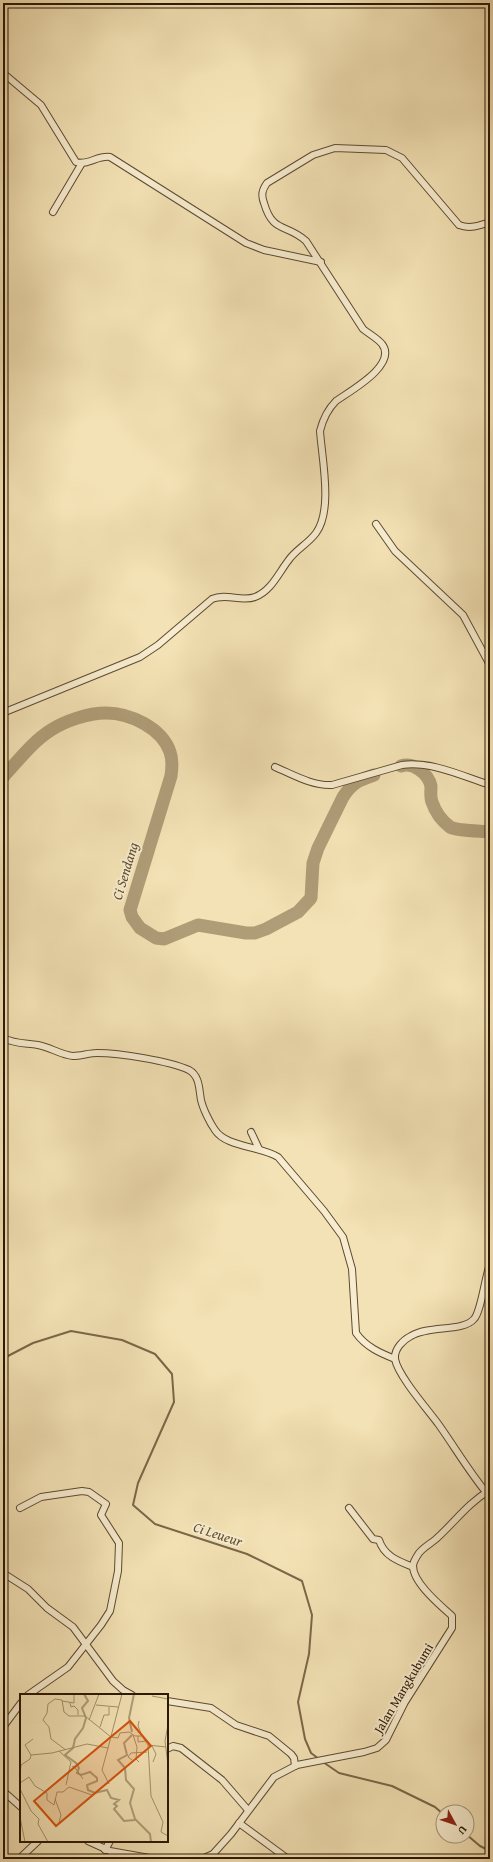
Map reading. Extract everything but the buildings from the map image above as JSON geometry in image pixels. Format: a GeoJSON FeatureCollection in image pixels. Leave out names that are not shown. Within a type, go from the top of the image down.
{"type":"FeatureCollection","features":[{"type":"Feature","properties":{"kind":"street"},"geometry":{"type":"LineString","coordinates":[[3,73],[41,105],[74,160],[82,163],[100,157],[110,157],[246,243],[264,250],[320,262]]}},
{"type":"Feature","properties":{"kind":"street"},"geometry":{"type":"LineString","coordinates":[[5,712],[140,657],[169,635],[212,598],[245,598],[258,595],[272,584],[293,554],[315,534],[323,519],[326,503],[320,431],[322,422],[330,407],[375,373],[382,366],[386,356],[383,345],[363,329],[320,262],[301,236],[271,220],[268,216],[262,197],[263,189],[272,179],[313,156],[335,148],[378,148],[396,154],[409,165],[459,225],[472,227],[490,222]]}},
{"type":"Feature","properties":{"kind":"street"},"geometry":{"type":"LineString","coordinates":[[53,212],[82,163]]}},
{"type":"Feature","properties":{"kind":"street"},"geometry":{"type":"LineString","coordinates":[[376,524],[395,551],[463,614],[490,665]]}},
{"type":"Feature","properties":{"kind":"street"},"geometry":{"type":"LineString","coordinates":[[275,767],[322,786],[332,785],[414,763],[430,765],[490,785]]}},
{"type":"Feature","properties":{"kind":"street"},"geometry":{"type":"LineString","coordinates":[[3,1038],[18,1044],[42,1046],[72,1056],[102,1053],[159,1061],[188,1070],[194,1074],[201,1090],[202,1101],[215,1130],[221,1137],[229,1142],[268,1151],[278,1157],[343,1237],[352,1269],[356,1333],[361,1340],[374,1350],[395,1358]]}},
{"type":"Feature","properties":{"kind":"street"},"geometry":{"type":"LineString","coordinates":[[251,1132],[260,1149]]}},
{"type":"Feature","properties":{"kind":"street"},"geometry":{"type":"LineString","coordinates":[[349,1508],[373,1539],[379,1540],[388,1555],[394,1560],[413,1566],[418,1554],[424,1547],[435,1540],[460,1513],[489,1493],[421,1403],[403,1375],[395,1358],[402,1341],[413,1334],[437,1328],[471,1324],[479,1312],[482,1292],[490,1264]]}},
{"type":"Feature","properties":{"kind":"street"},"geometry":{"type":"LineString","coordinates":[[20,1508],[40,1497],[82,1491],[89,1492],[106,1504],[101,1515],[119,1543],[118,1571],[110,1611],[101,1625],[68,1666],[29,1694]]}},
{"type":"Feature","properties":{"kind":"street","name":"Jalan Mangkubumi"},"geometry":{"type":"LineString","coordinates":[[208,1858],[231,1834],[274,1777],[296,1766],[377,1748],[386,1740],[409,1696],[452,1628],[452,1616],[430,1595],[417,1577],[413,1566]]}},
{"type":"Feature","properties":{"kind":"street"},"geometry":{"type":"LineString","coordinates":[[3,1573],[29,1590],[47,1608],[73,1627],[115,1684],[130,1694]]}},
{"type":"Feature","properties":{"kind":"street"},"geometry":{"type":"LineString","coordinates":[[168,1701],[211,1708],[236,1725],[269,1736],[291,1754],[294,1758],[296,1766]]}},
{"type":"Feature","properties":{"kind":"street"},"geometry":{"type":"LineString","coordinates":[[3,1727],[20,1704]]}},
{"type":"Feature","properties":{"kind":"street"},"geometry":{"type":"LineString","coordinates":[[168,1748],[173,1746],[181,1748],[222,1780],[248,1810]]}},
{"type":"Feature","properties":{"kind":"street"},"geometry":{"type":"LineString","coordinates":[[3,1791],[20,1806]]}},
{"type":"Feature","properties":{"kind":"street"},"geometry":{"type":"LineString","coordinates":[[239,1823],[288,1859]]}},
{"type":"Feature","properties":{"kind":"street"},"geometry":{"type":"LineString","coordinates":[[20,1859],[37,1842]]}},
{"type":"Feature","properties":{"kind":"street"},"geometry":{"type":"LineString","coordinates":[[90,1842],[105,1850],[155,1859]]}},
{"type":"Feature","properties":{"kind":"street"},"geometry":{"type":"LineString","coordinates":[[105,1850],[109,1842]]}},
{"type":"Feature","properties":{"kind":"waterway","name":"Ci Sendang"},"geometry":{"type":"LineString","coordinates":[[3,777],[44,735],[63,724],[84,716],[99,713],[125,716],[135,719],[153,729],[160,736],[166,743],[171,755],[171,776],[130,910],[132,917],[140,928],[156,938],[164,939],[198,925],[246,933],[255,933],[266,929],[298,912],[311,898],[313,863],[318,848],[343,797],[356,783],[374,775]]}},
{"type":"Feature","properties":{"kind":"waterway","name":"Ci Sendang"},"geometry":{"type":"LineString","coordinates":[[401,766],[406,765],[415,767],[427,777],[431,786],[431,798],[433,805],[447,825],[463,830],[490,832]]}},
{"type":"Feature","properties":{"kind":"waterway","name":"Ci Leueur"},"geometry":{"type":"LineString","coordinates":[[3,1355],[6,1357],[33,1343],[71,1331],[122,1340],[155,1354],[172,1374],[174,1402],[138,1483],[133,1505],[155,1524],[247,1554],[302,1581],[312,1615],[309,1654],[298,1702],[305,1739],[311,1753],[319,1759]]}},
{"type":"Feature","properties":{"kind":"waterway","name":"Ci Leueur"},"geometry":{"type":"LineString","coordinates":[[323,1762],[339,1773],[392,1786],[435,1807]]}},
{"type":"Feature","properties":{"kind":"waterway","name":"Ci Leueur"},"geometry":{"type":"LineString","coordinates":[[475,1842],[490,1851]]}}]}
